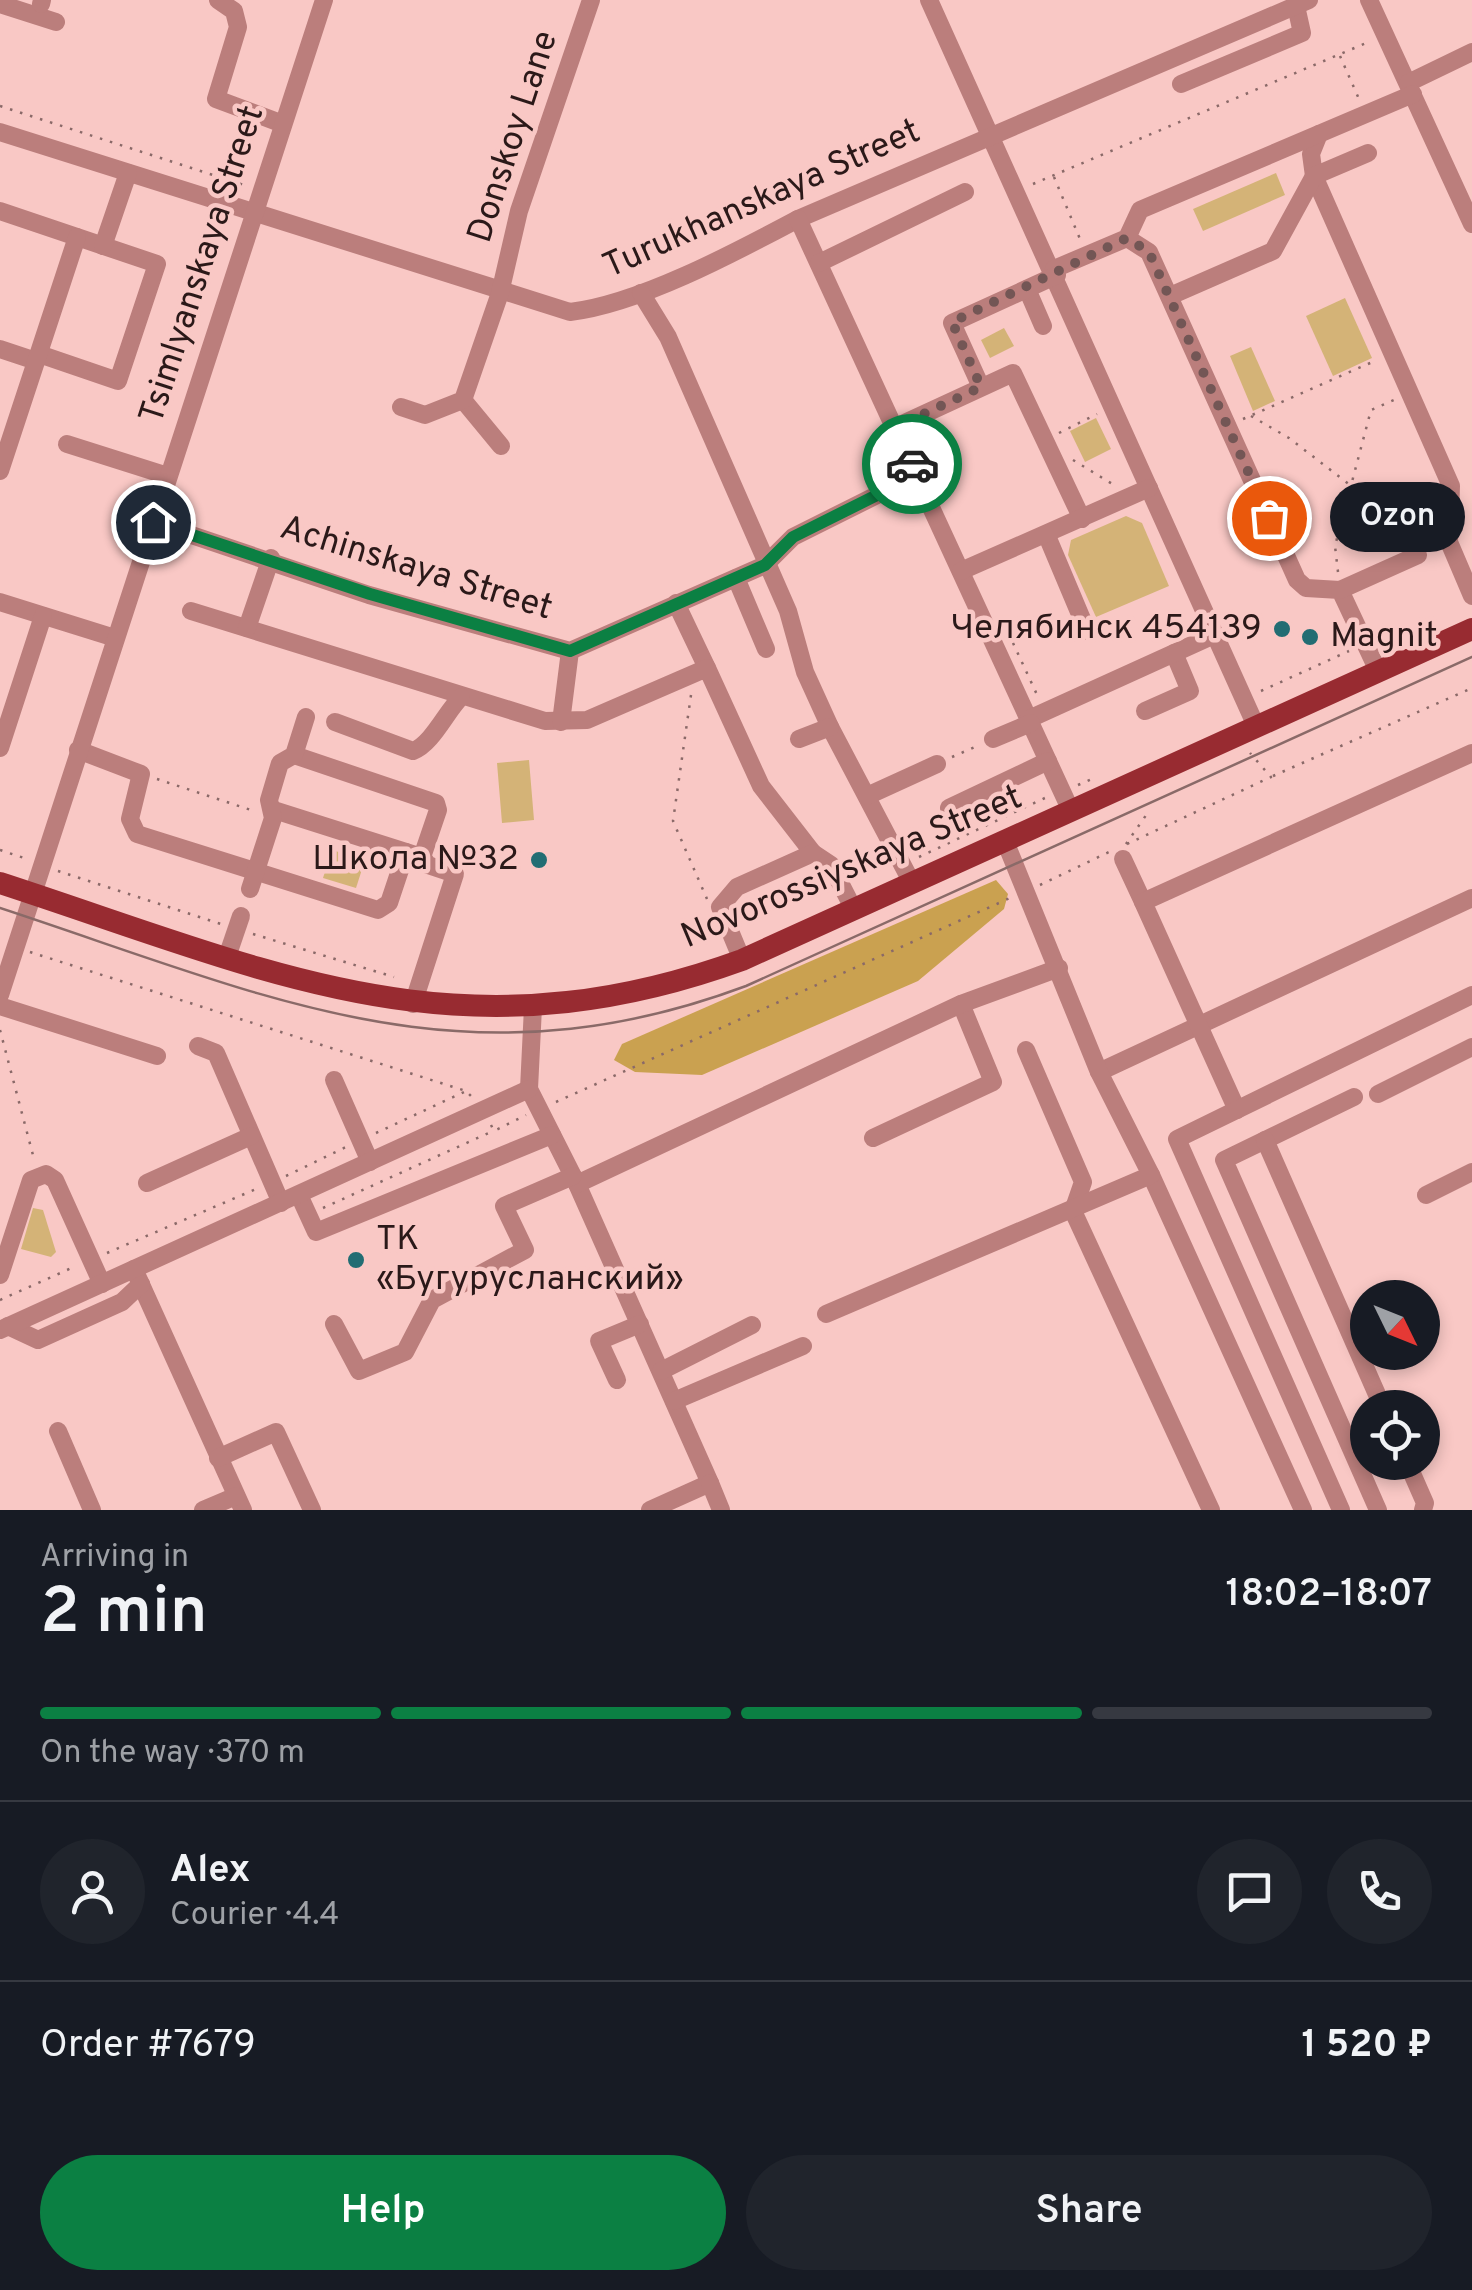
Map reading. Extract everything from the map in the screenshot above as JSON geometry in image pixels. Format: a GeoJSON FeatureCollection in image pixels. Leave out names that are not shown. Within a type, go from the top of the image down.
{"type":"FeatureCollection","features":[{"type":"Feature","properties":{"kind":"main road","name":"Novorossiyskaya Street"},"geometry":{"type":"LineString","coordinates":[[0,883],[318,986],[533,1007],[633,993],[742,960],[854,910],[908,874],[1005,841],[1066,801],[1249,729],[1472,629]]}},
{"type":"Feature","properties":{"kind":"street"},"geometry":{"type":"LineString","coordinates":[[218,0],[234,11],[238,27],[216,99],[283,124]]}},
{"type":"Feature","properties":{"kind":"street","name":"Tsimlyanskaya Street"},"geometry":{"type":"LineString","coordinates":[[0,995],[324,0]]}},
{"type":"Feature","properties":{"kind":"street","name":"Donskoy Lane"},"geometry":{"type":"LineString","coordinates":[[463,400],[500,293],[519,211],[591,0]]}},
{"type":"Feature","properties":{"kind":"street"},"geometry":{"type":"LineString","coordinates":[[929,0],[1056,272],[1113,406],[1141,492],[1214,635],[1243,699],[1249,729]]}},
{"type":"Feature","properties":{"kind":"street"},"geometry":{"type":"LineString","coordinates":[[1369,0],[1472,224]]}},
{"type":"Feature","properties":{"kind":"street"},"geometry":{"type":"LineString","coordinates":[[1182,84],[1302,33],[1302,3]]}},
{"type":"Feature","properties":{"kind":"street","name":"Turukhanskaya Street"},"geometry":{"type":"LineString","coordinates":[[0,132],[570,312],[596,309],[729,256],[798,218],[1302,3]]}},
{"type":"Feature","properties":{"kind":"street"},"geometry":{"type":"LineString","coordinates":[[0,4],[56,22]]}},
{"type":"Feature","properties":{"kind":"street"},"geometry":{"type":"LineString","coordinates":[[981,387],[952,322],[1127,238],[1140,210],[1366,114],[1469,58]]}},
{"type":"Feature","properties":{"kind":"street"},"geometry":{"type":"LineString","coordinates":[[1319,134],[1312,154],[1314,176],[1450,486],[1449,542],[1472,596]]}},
{"type":"Feature","properties":{"kind":"street"},"geometry":{"type":"LineString","coordinates":[[1170,296],[1273,251],[1314,176],[1368,153]]}},
{"type":"Feature","properties":{"kind":"street"},"geometry":{"type":"LineString","coordinates":[[103,246],[128,173]]}},
{"type":"Feature","properties":{"kind":"street"},"geometry":{"type":"LineString","coordinates":[[818,263],[965,192]]}},
{"type":"Feature","properties":{"kind":"street"},"geometry":{"type":"LineString","coordinates":[[0,212],[157,264],[118,381],[0,349]]}},
{"type":"Feature","properties":{"kind":"street"},"geometry":{"type":"LineString","coordinates":[[798,218],[1066,801]]}},
{"type":"Feature","properties":{"kind":"street"},"geometry":{"type":"LineString","coordinates":[[2,460],[77,237]]}},
{"type":"Feature","properties":{"kind":"street"},"geometry":{"type":"LineString","coordinates":[[1127,238],[1149,252],[1297,580],[1306,588],[1340,590],[1418,556]]}},
{"type":"Feature","properties":{"kind":"street"},"geometry":{"type":"LineString","coordinates":[[1026,289],[1043,326]]}},
{"type":"Feature","properties":{"kind":"street"},"geometry":{"type":"LineString","coordinates":[[641,293],[668,337],[788,611],[805,672],[908,874]]}},
{"type":"Feature","properties":{"kind":"street"},"geometry":{"type":"LineString","coordinates":[[896,427],[1013,373],[1082,519]]}},
{"type":"Feature","properties":{"kind":"street"},"geometry":{"type":"LineString","coordinates":[[402,407],[425,416],[463,400],[501,446]]}},
{"type":"Feature","properties":{"kind":"street"},"geometry":{"type":"LineString","coordinates":[[67,444],[168,476]]}},
{"type":"Feature","properties":{"kind":"street","name":"Achinskaya Street"},"geometry":{"type":"LineString","coordinates":[[153,522],[370,594],[570,651],[765,565],[793,537],[917,475]]}},
{"type":"Feature","properties":{"kind":"street"},"geometry":{"type":"LineString","coordinates":[[962,571],[1141,492]]}},
{"type":"Feature","properties":{"kind":"street"},"geometry":{"type":"LineString","coordinates":[[1047,536],[1087,631]]}},
{"type":"Feature","properties":{"kind":"street"},"geometry":{"type":"LineString","coordinates":[[247,628],[271,558]]}},
{"type":"Feature","properties":{"kind":"street"},"geometry":{"type":"LineString","coordinates":[[736,578],[766,649]]}},
{"type":"Feature","properties":{"kind":"street"},"geometry":{"type":"LineString","coordinates":[[1340,590],[1378,671]]}},
{"type":"Feature","properties":{"kind":"street"},"geometry":{"type":"LineString","coordinates":[[0,602],[115,638]]}},
{"type":"Feature","properties":{"kind":"street"},"geometry":{"type":"LineString","coordinates":[[676,603],[700,671],[761,786],[813,853],[831,866],[854,910]]}},
{"type":"Feature","properties":{"kind":"street"},"geometry":{"type":"LineString","coordinates":[[191,612],[525,718],[561,722],[610,712],[700,671]]}},
{"type":"Feature","properties":{"kind":"street"},"geometry":{"type":"LineString","coordinates":[[0,748],[43,616]]}},
{"type":"Feature","properties":{"kind":"street"},"geometry":{"type":"LineString","coordinates":[[993,739],[1214,635]]}},
{"type":"Feature","properties":{"kind":"street"},"geometry":{"type":"LineString","coordinates":[[561,722],[570,651]]}},
{"type":"Feature","properties":{"kind":"street"},"geometry":{"type":"LineString","coordinates":[[1146,711],[1190,691],[1174,653]]}},
{"type":"Feature","properties":{"kind":"street"},"geometry":{"type":"LineString","coordinates":[[335,722],[413,751],[426,744],[441,718],[460,697]]}},
{"type":"Feature","properties":{"kind":"street"},"geometry":{"type":"LineString","coordinates":[[250,889],[273,814],[268,800],[280,763],[294,755],[306,717]]}},
{"type":"Feature","properties":{"kind":"street"},"geometry":{"type":"LineString","coordinates":[[799,739],[830,726]]}},
{"type":"Feature","properties":{"kind":"street"},"geometry":{"type":"LineString","coordinates":[[78,750],[142,774],[130,819],[137,834],[378,910],[389,903],[438,810],[436,803],[294,755]]}},
{"type":"Feature","properties":{"kind":"street"},"geometry":{"type":"LineString","coordinates":[[1143,902],[1472,753]]}},
{"type":"Feature","properties":{"kind":"street"},"geometry":{"type":"LineString","coordinates":[[949,808],[1048,761]]}},
{"type":"Feature","properties":{"kind":"street"},"geometry":{"type":"LineString","coordinates":[[867,796],[937,764]]}},
{"type":"Feature","properties":{"kind":"street"},"geometry":{"type":"LineString","coordinates":[[273,814],[414,855],[428,865],[455,874],[416,994]]}},
{"type":"Feature","properties":{"kind":"street"},"geometry":{"type":"LineString","coordinates":[[1005,841],[1060,968],[1099,1072],[1151,1175],[1303,1510]]}},
{"type":"Feature","properties":{"kind":"street"},"geometry":{"type":"LineString","coordinates":[[1124,852],[1237,1110]]}},
{"type":"Feature","properties":{"kind":"street"},"geometry":{"type":"LineString","coordinates":[[742,960],[720,907],[737,887],[813,853]]}},
{"type":"Feature","properties":{"kind":"street"},"geometry":{"type":"LineString","coordinates":[[1099,1072],[1472,898]]}},
{"type":"Feature","properties":{"kind":"street"},"geometry":{"type":"LineString","coordinates":[[227,957],[239,923]]}},
{"type":"Feature","properties":{"kind":"street"},"geometry":{"type":"LineString","coordinates":[[334,1324],[360,1371],[404,1352],[432,1300],[525,1250],[504,1206],[575,1180],[961,1004],[1060,968]]}},
{"type":"Feature","properties":{"kind":"street"},"geometry":{"type":"LineString","coordinates":[[1341,1510],[1177,1139],[1472,995]]}},
{"type":"Feature","properties":{"kind":"street"},"geometry":{"type":"LineString","coordinates":[[872,1138],[992,1082],[961,1004]]}},
{"type":"Feature","properties":{"kind":"street"},"geometry":{"type":"LineString","coordinates":[[0,1006],[157,1056]]}},
{"type":"Feature","properties":{"kind":"street"},"geometry":{"type":"LineString","coordinates":[[533,1007],[528,1088],[575,1180],[721,1510]]}},
{"type":"Feature","properties":{"kind":"street"},"geometry":{"type":"LineString","coordinates":[[198,1046],[216,1053],[272,1182],[308,1214],[316,1232],[552,1135]]}},
{"type":"Feature","properties":{"kind":"street"},"geometry":{"type":"LineString","coordinates":[[1378,1094],[1472,1047]]}},
{"type":"Feature","properties":{"kind":"street"},"geometry":{"type":"LineString","coordinates":[[1026,1050],[1083,1182],[1074,1210],[1211,1510]]}},
{"type":"Feature","properties":{"kind":"street"},"geometry":{"type":"LineString","coordinates":[[334,1080],[370,1162]]}},
{"type":"Feature","properties":{"kind":"street"},"geometry":{"type":"LineString","coordinates":[[4,1328],[102,1284],[138,1277],[290,1199],[528,1088]]}},
{"type":"Feature","properties":{"kind":"street"},"geometry":{"type":"LineString","coordinates":[[1354,1097],[1224,1160],[1378,1510]]}},
{"type":"Feature","properties":{"kind":"street"},"geometry":{"type":"LineString","coordinates":[[147,1183],[252,1136]]}},
{"type":"Feature","properties":{"kind":"street"},"geometry":{"type":"LineString","coordinates":[[1265,1140],[1375,1390]]}},
{"type":"Feature","properties":{"kind":"street"},"geometry":{"type":"LineString","coordinates":[[1195,1180],[1226,1166]]}},
{"type":"Feature","properties":{"kind":"street"},"geometry":{"type":"LineString","coordinates":[[1426,1195],[1472,1172]]}},
{"type":"Feature","properties":{"kind":"street"},"geometry":{"type":"LineString","coordinates":[[0,1275],[31,1180],[46,1174],[55,1180],[102,1284]]}},
{"type":"Feature","properties":{"kind":"street"},"geometry":{"type":"LineString","coordinates":[[826,1314],[1151,1175]]}},
{"type":"Feature","properties":{"kind":"street"},"geometry":{"type":"LineString","coordinates":[[4,1328],[38,1340],[122,1302],[138,1277]]}},
{"type":"Feature","properties":{"kind":"street"},"geometry":{"type":"LineString","coordinates":[[138,1277],[239,1503],[204,1510]]}},
{"type":"Feature","properties":{"kind":"street"},"geometry":{"type":"LineString","coordinates":[[618,1380],[600,1341],[640,1324]]}},
{"type":"Feature","properties":{"kind":"street"},"geometry":{"type":"LineString","coordinates":[[661,1371],[752,1324]]}},
{"type":"Feature","properties":{"kind":"street"},"geometry":{"type":"LineString","coordinates":[[674,1402],[802,1346]]}},
{"type":"Feature","properties":{"kind":"street"},"geometry":{"type":"LineString","coordinates":[[58,1431],[92,1510]]}},
{"type":"Feature","properties":{"kind":"street"},"geometry":{"type":"LineString","coordinates":[[218,1458],[276,1432],[312,1510]]}},
{"type":"Feature","properties":{"kind":"street"},"geometry":{"type":"LineString","coordinates":[[1415,1480],[1425,1503],[1422,1510]]}},
{"type":"Feature","properties":{"kind":"street"},"geometry":{"type":"LineString","coordinates":[[650,1510],[710,1483]]}},
{"type":"Feature","properties":{"kind":"path"},"geometry":{"type":"LineString","coordinates":[[1018,191],[1385,35]]}},
{"type":"Feature","properties":{"kind":"path"},"geometry":{"type":"LineString","coordinates":[[1340,54],[1366,114]]}},
{"type":"Feature","properties":{"kind":"path"},"geometry":{"type":"LineString","coordinates":[[0,106],[248,186]]}},
{"type":"Feature","properties":{"kind":"path"},"geometry":{"type":"LineString","coordinates":[[1053,176],[1086,255]]}},
{"type":"Feature","properties":{"kind":"path"},"geometry":{"type":"LineString","coordinates":[[1228,425],[1392,353]]}},
{"type":"Feature","properties":{"kind":"path"},"geometry":{"type":"LineString","coordinates":[[1340,590],[1335,546],[1371,410],[1410,394]]}},
{"type":"Feature","properties":{"kind":"path"},"geometry":{"type":"LineString","coordinates":[[1046,442],[1113,406]]}},
{"type":"Feature","properties":{"kind":"path"},"geometry":{"type":"LineString","coordinates":[[1250,416],[1289,438],[1389,515]]}},
{"type":"Feature","properties":{"kind":"path"},"geometry":{"type":"LineString","coordinates":[[1046,442],[1141,492]]}},
{"type":"Feature","properties":{"kind":"path"},"geometry":{"type":"LineString","coordinates":[[1243,699],[1356,648],[1368,648]]}},
{"type":"Feature","properties":{"kind":"path"},"geometry":{"type":"LineString","coordinates":[[700,671],[673,821],[712,910]]}},
{"type":"Feature","properties":{"kind":"path"},"geometry":{"type":"LineString","coordinates":[[1124,852],[1271,777],[1472,688]]}},
{"type":"Feature","properties":{"kind":"path"},"geometry":{"type":"LineString","coordinates":[[1249,729],[1255,762],[1271,777]]}},
{"type":"Feature","properties":{"kind":"path"},"geometry":{"type":"LineString","coordinates":[[937,764],[993,739]]}},
{"type":"Feature","properties":{"kind":"path"},"geometry":{"type":"LineString","coordinates":[[142,774],[273,814]]}},
{"type":"Feature","properties":{"kind":"path"},"geometry":{"type":"LineString","coordinates":[[908,874],[1066,801],[1100,776]]}},
{"type":"Feature","properties":{"kind":"path"},"geometry":{"type":"LineString","coordinates":[[0,850],[239,923],[416,994]]}},
{"type":"Feature","properties":{"kind":"path"},"geometry":{"type":"LineString","coordinates":[[0,1030],[38,1176]]}},
{"type":"Feature","properties":{"kind":"path"},"geometry":{"type":"LineString","coordinates":[[0,1300],[272,1182],[466,1091]]}},
{"type":"Feature","properties":{"kind":"path"},"geometry":{"type":"LineString","coordinates":[[308,1214],[494,1131]]}},
{"type":"Feature","properties":{"kind":"shaded area"},"geometry":{"type":"Polygon","coordinates":[[[1276,173],[1285,195],[1203,231],[1193,209],[1276,173]]]}},
{"type":"Feature","properties":{"kind":"shaded area"},"geometry":{"type":"Polygon","coordinates":[[[1345,298],[1372,358],[1333,376],[1306,316],[1345,298]]]}},
{"type":"Feature","properties":{"kind":"shaded area"},"geometry":{"type":"Polygon","coordinates":[[[1004,328],[1014,346],[990,358],[981,340],[1004,328]]]}},
{"type":"Feature","properties":{"kind":"shaded area"},"geometry":{"type":"Polygon","coordinates":[[[1251,347],[1275,401],[1253,411],[1230,356],[1251,347]]]}},
{"type":"Feature","properties":{"kind":"shaded area"},"geometry":{"type":"Polygon","coordinates":[[[1096,418],[1111,449],[1085,462],[1070,431],[1096,418]]]}},
{"type":"Feature","properties":{"kind":"shaded area"},"geometry":{"type":"Polygon","coordinates":[[[1126,516],[1142,523],[1169,586],[1096,617],[1068,555],[1071,540],[1126,516]]]}},
{"type":"Feature","properties":{"kind":"shaded area"},"geometry":{"type":"Polygon","coordinates":[[[529,760],[534,820],[502,823],[497,763],[529,760]]]}},
{"type":"Feature","properties":{"kind":"shaded area"},"geometry":{"type":"Polygon","coordinates":[[[332,850],[365,860],[356,888],[323,878],[332,850]]]}},
{"type":"Feature","properties":{"kind":"shaded area"},"geometry":{"type":"Polygon","coordinates":[[[996,880],[1008,894],[1004,909],[918,981],[702,1075],[635,1072],[614,1060],[622,1044],[996,880]]]}},
{"type":"Feature","properties":{"kind":"shaded area"},"geometry":{"type":"Polygon","coordinates":[[[33,1208],[43,1210],[56,1252],[51,1257],[21,1249],[33,1208]]]}},
{"type":"Feature","properties":{"kind":"tram line"},"geometry":{"type":"LineString","coordinates":[[0,908],[190,972],[367,1020],[456,1031],[547,1031],[643,1017],[746,986],[1472,657]]}},
{"type":"Feature","properties":{"kind":"way so far"},"geometry":{"type":"LineString","coordinates":[[912,464],[896,427],[981,387],[952,322],[1057,275],[1054,269],[1127,238],[1149,252],[1269,518]]}},
{"type":"Feature","properties":{"kind":"place","name":"Ozon"},"geometry":{"type":"Point","coordinates":[1269,518]}},
{"type":"Feature","properties":{"kind":"place","name":"Челябинск 454139"},"geometry":{"type":"Point","coordinates":[1282,629]}},
{"type":"Feature","properties":{"kind":"place","name":"Magnit"},"geometry":{"type":"Point","coordinates":[1310,637]}},
{"type":"Feature","properties":{"kind":"place","name":"Школа №32"},"geometry":{"type":"Point","coordinates":[539,860]}},
{"type":"Feature","properties":{"kind":"place","name":"ТК «Бугурусланский»"},"geometry":{"type":"Point","coordinates":[356,1260]}},
{"type":"Feature","properties":{"kind":"route"},"geometry":{"type":"LineString","coordinates":[[153,522],[370,594],[570,651],[765,565],[793,537],[872,501],[917,475],[912,464]]}}]}
